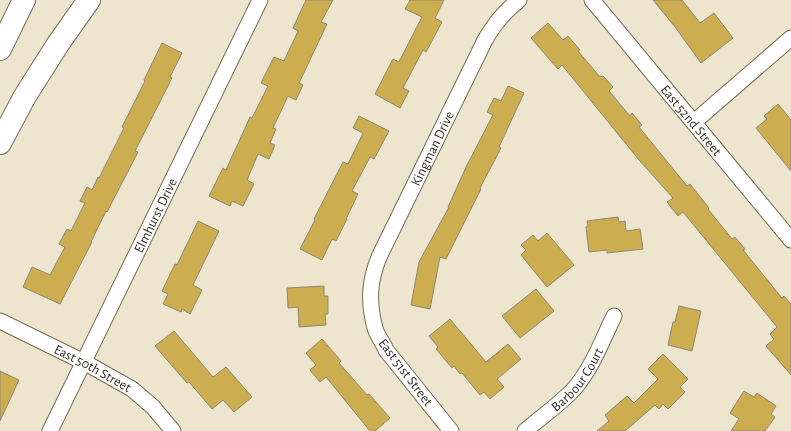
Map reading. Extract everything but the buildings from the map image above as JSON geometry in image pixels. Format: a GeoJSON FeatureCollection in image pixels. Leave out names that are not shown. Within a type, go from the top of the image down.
{"type":"FeatureCollection","features":[{"type":"Feature","properties":{"kind":"highway"},"geometry":{"type":"LineString","coordinates":[[0,49],[24,0]]}},
{"type":"Feature","properties":{"kind":"highway"},"geometry":{"type":"LineString","coordinates":[[0,143],[25,96],[58,44],[89,0]]}},
{"type":"Feature","properties":{"kind":"street","name":"Elmhurst Drive"},"geometry":{"type":"LineString","coordinates":[[50,431],[260,0]]}},
{"type":"Feature","properties":{"kind":"street","name":"Kingman Drive"},"geometry":{"type":"LineString","coordinates":[[371,309],[372,276],[380,255],[485,40],[501,17],[519,0]]}},
{"type":"Feature","properties":{"kind":"street","name":"East 52nd Street"},"geometry":{"type":"LineString","coordinates":[[592,0],[791,240]]}},
{"type":"Feature","properties":{"kind":"street"},"geometry":{"type":"LineString","coordinates":[[694,122],[791,38]]}},
{"type":"Feature","properties":{"kind":"street","name":"East 51st Street"},"geometry":{"type":"LineString","coordinates":[[371,309],[375,328],[386,350],[451,431]]}},
{"type":"Feature","properties":{"kind":"street","name":"Barbour Court"},"geometry":{"type":"LineString","coordinates":[[525,431],[561,402],[574,388],[589,367],[614,316]]}},
{"type":"Feature","properties":{"kind":"street","name":"East 50th Street"},"geometry":{"type":"LineString","coordinates":[[0,321],[84,362],[132,389],[153,407],[173,431]]}}]}
